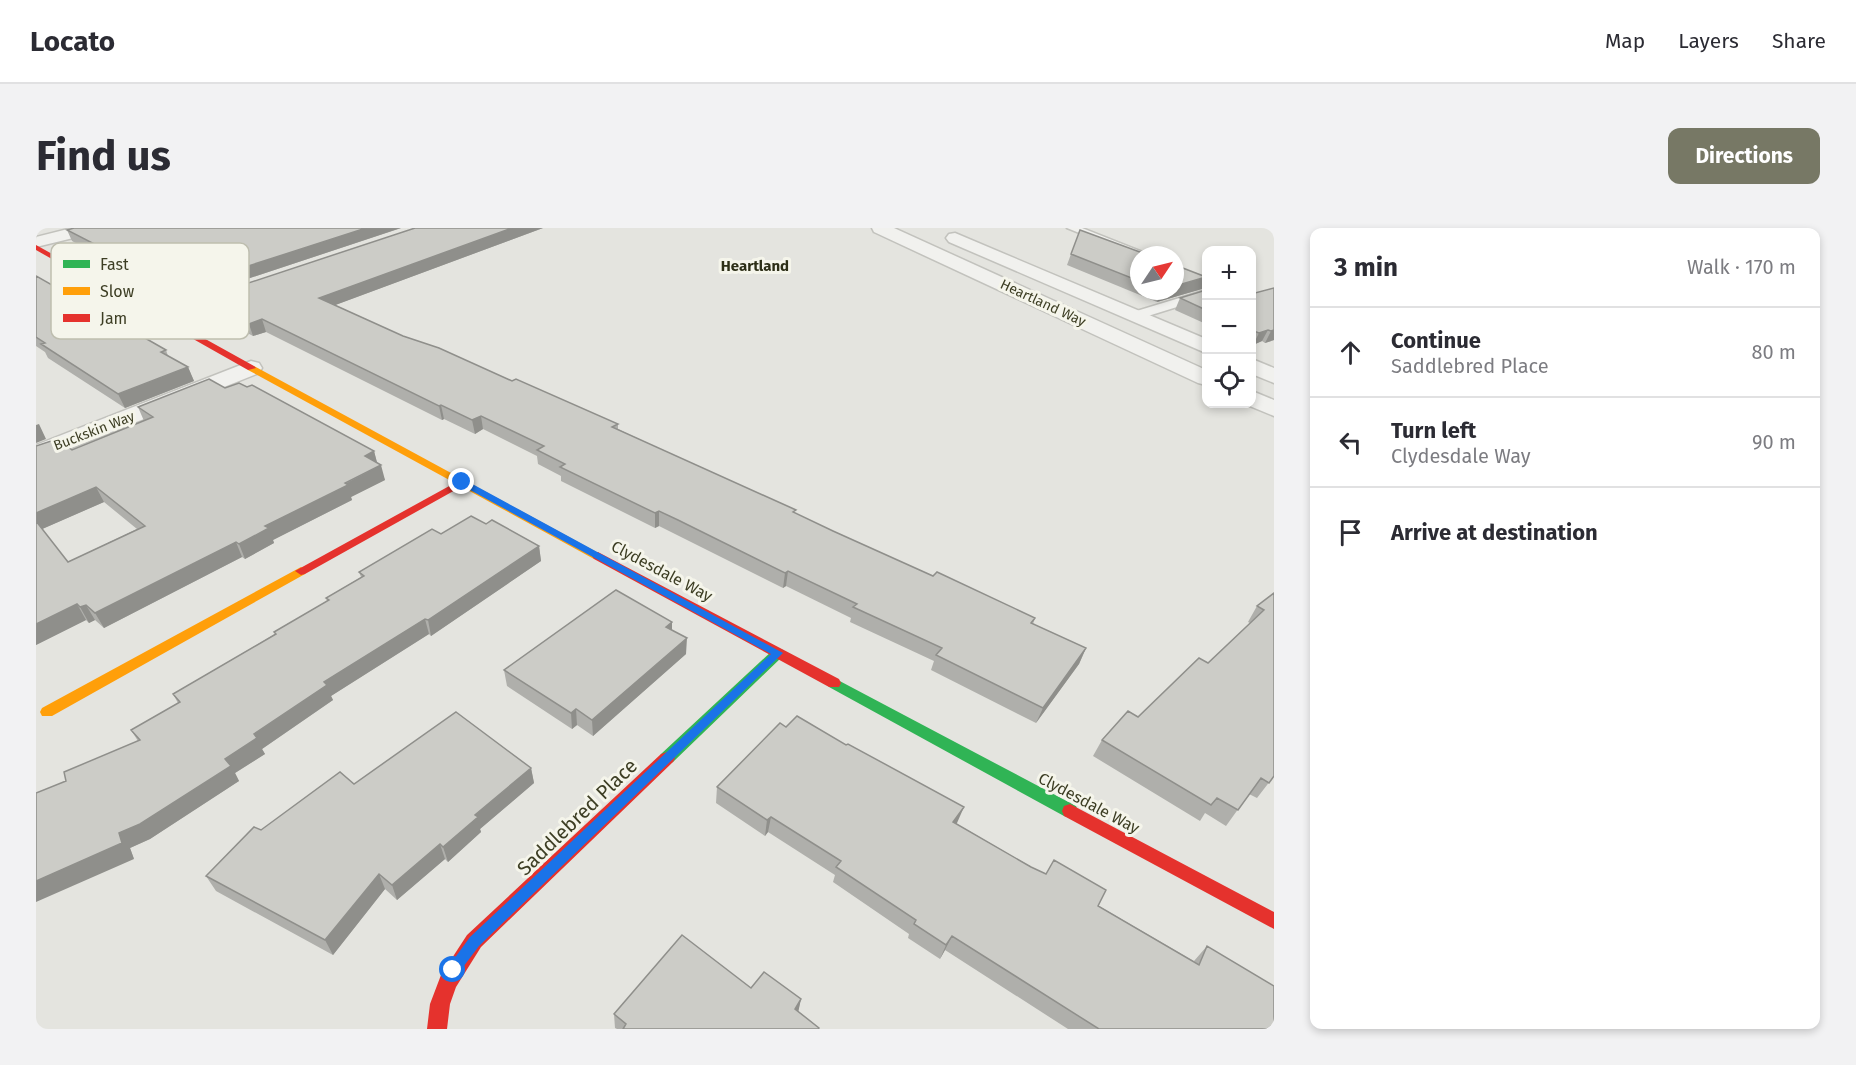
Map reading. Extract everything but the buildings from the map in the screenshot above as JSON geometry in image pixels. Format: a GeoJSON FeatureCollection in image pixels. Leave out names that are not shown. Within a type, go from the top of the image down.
{"type":"FeatureCollection","features":[{"type":"Feature","properties":{"kind":"street"},"geometry":{"type":"LineString","coordinates":[[36,244],[92,228]]}},
{"type":"Feature","properties":{"kind":"street","name":"Heartland Way"},"geometry":{"type":"LineString","coordinates":[[886,229],[1202,376]]}},
{"type":"Feature","properties":{"kind":"street","name":"Heartland Way"},"geometry":{"type":"LineString","coordinates":[[942,233],[1202,345]]}},
{"type":"Feature","properties":{"kind":"street","name":"Clydesdale Way"},"geometry":{"type":"LineString","coordinates":[[36,244],[51,253]]}},
{"type":"Feature","properties":{"kind":"street"},"geometry":{"type":"LineString","coordinates":[[249,287],[256,285]]}},
{"type":"Feature","properties":{"kind":"street","name":"Clydesdale Way"},"geometry":{"type":"LineString","coordinates":[[200,339],[1274,921]]}},
{"type":"Feature","properties":{"kind":"street","name":"Buckskin Way"},"geometry":{"type":"LineString","coordinates":[[36,453],[251,368]]}},
{"type":"Feature","properties":{"kind":"street"},"geometry":{"type":"LineString","coordinates":[[1256,400],[1274,409]]}},
{"type":"Feature","properties":{"kind":"street"},"geometry":{"type":"LineString","coordinates":[[47,712],[462,482]]}},
{"type":"Feature","properties":{"kind":"street","name":"Saddlebred Place"},"geometry":{"type":"LineString","coordinates":[[437,1029],[437,1011],[453,970],[474,941],[778,653]]}},
{"type":"Feature","properties":{"kind":"lane"},"geometry":{"type":"LineString","coordinates":[[1072,228],[1130,250]]}},
{"type":"Feature","properties":{"kind":"lane"},"geometry":{"type":"LineString","coordinates":[[1136,316],[1202,295]]}},
{"type":"Feature","properties":{"kind":"traffic: fast"},"geometry":{"type":"LineString","coordinates":[[667,758],[778,653]]}},
{"type":"Feature","properties":{"kind":"traffic: fast"},"geometry":{"type":"LineString","coordinates":[[834,683],[1070,811]]}},
{"type":"Feature","properties":{"kind":"traffic: slow"},"geometry":{"type":"LineString","coordinates":[[251,368],[598,556]]}},
{"type":"Feature","properties":{"kind":"traffic: slow"},"geometry":{"type":"LineString","coordinates":[[47,712],[301,571]]}},
{"type":"Feature","properties":{"kind":"traffic: jam"},"geometry":{"type":"LineString","coordinates":[[36,247],[51,255]]}},
{"type":"Feature","properties":{"kind":"traffic: jam"},"geometry":{"type":"LineString","coordinates":[[199,339],[251,368]]}},
{"type":"Feature","properties":{"kind":"traffic: jam"},"geometry":{"type":"LineString","coordinates":[[301,571],[462,482]]}},
{"type":"Feature","properties":{"kind":"traffic: jam"},"geometry":{"type":"LineString","coordinates":[[598,556],[834,683]]}},
{"type":"Feature","properties":{"kind":"traffic: jam"},"geometry":{"type":"LineString","coordinates":[[437,1029],[440,1004],[448,982],[474,941],[667,758]]}},
{"type":"Feature","properties":{"kind":"traffic: jam"},"geometry":{"type":"LineString","coordinates":[[1070,811],[1274,921]]}},
{"type":"Feature","properties":{"kind":"district","name":"Heartland"},"geometry":{"type":"Point","coordinates":[755,266]}},
{"type":"Feature","properties":{"kind":"route"},"geometry":{"type":"LineString","coordinates":[[453,970],[474,941],[778,653],[462,482]]}}]}
